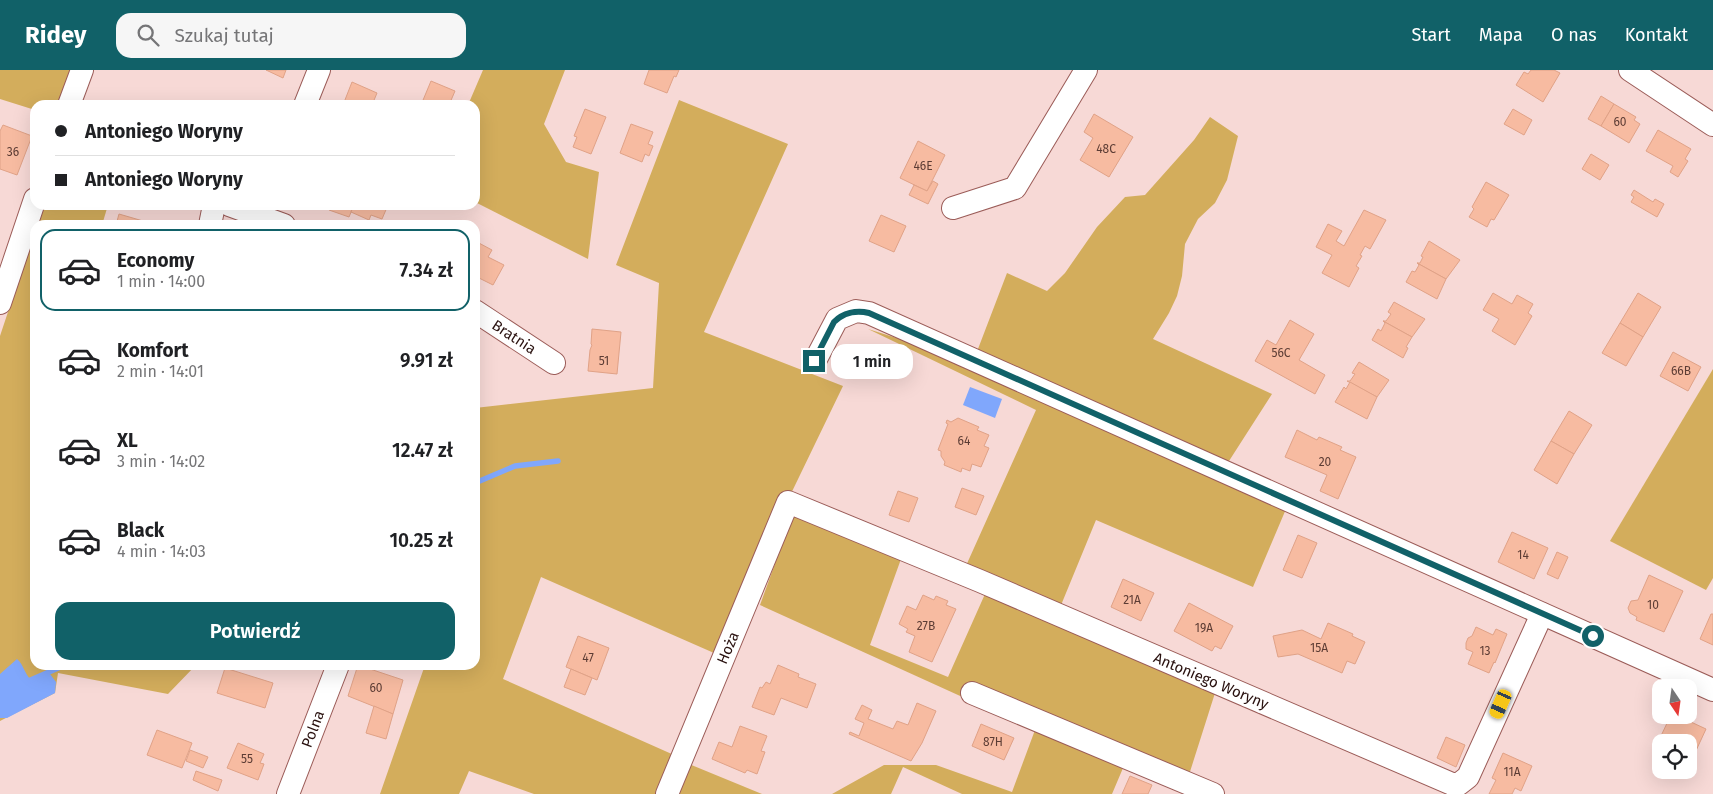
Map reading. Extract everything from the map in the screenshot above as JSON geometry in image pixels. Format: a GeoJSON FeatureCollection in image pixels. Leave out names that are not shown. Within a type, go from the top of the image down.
{"type":"FeatureCollection","features":[{"type":"Feature","properties":{"kind":"street"},"geometry":{"type":"LineString","coordinates":[[71,100],[82,70]]}},
{"type":"Feature","properties":{"kind":"street"},"geometry":{"type":"LineString","coordinates":[[307,100],[319,70]]}},
{"type":"Feature","properties":{"kind":"street"},"geometry":{"type":"LineString","coordinates":[[953,208],[1015,188],[1086,70]]}},
{"type":"Feature","properties":{"kind":"street"},"geometry":{"type":"LineString","coordinates":[[1630,70],[1713,125]]}},
{"type":"Feature","properties":{"kind":"street"},"geometry":{"type":"LineString","coordinates":[[0,303],[31,210]]}},
{"type":"Feature","properties":{"kind":"street"},"geometry":{"type":"LineString","coordinates":[[243,210],[270,220]]}},
{"type":"Feature","properties":{"kind":"street"},"geometry":{"type":"LineString","coordinates":[[814,361],[837,319],[856,311],[869,313],[1713,690]]}},
{"type":"Feature","properties":{"kind":"street","name":"Bratnia"},"geometry":{"type":"LineString","coordinates":[[480,314],[554,363]]}},
{"type":"Feature","properties":{"kind":"street","name":"Antoniego Woryny"},"geometry":{"type":"LineString","coordinates":[[788,502],[980,581],[1452,784],[1459,784],[1468,777],[1542,614]]}},
{"type":"Feature","properties":{"kind":"street","name":"Hoża"},"geometry":{"type":"LineString","coordinates":[[667,794],[788,502]]}},
{"type":"Feature","properties":{"kind":"street","name":"Polna"},"geometry":{"type":"LineString","coordinates":[[288,794],[336,670]]}},
{"type":"Feature","properties":{"kind":"street"},"geometry":{"type":"LineString","coordinates":[[972,693],[1213,794]]}},
{"type":"Feature","properties":{"kind":"shaded area"},"geometry":{"type":"Polygon","coordinates":[[[0,70],[74,70],[62,100],[30,100],[30,108],[0,99],[0,70]]]}},
{"type":"Feature","properties":{"kind":"shaded area"},"geometry":{"type":"Polygon","coordinates":[[[483,70],[565,70],[544,124],[566,162],[599,172],[588,259],[480,205],[480,100],[470,100],[483,70]]]}},
{"type":"Feature","properties":{"kind":"shaded area"},"geometry":{"type":"Polygon","coordinates":[[[679,100],[788,144],[704,332],[843,386],[714,653],[541,577],[503,679],[674,755],[658,794],[534,794],[469,771],[459,794],[380,794],[423,670],[480,670],[480,407],[653,388],[659,283],[616,265],[679,100]]]}},
{"type":"Feature","properties":{"kind":"shaded area"},"geometry":{"type":"Polygon","coordinates":[[[1210,117],[1238,136],[1227,180],[1215,203],[1198,219],[1185,244],[1182,276],[1177,296],[1153,339],[1272,394],[1229,461],[1223,481],[1286,509],[1253,587],[1096,520],[1059,610],[965,568],[1036,410],[868,329],[973,362],[1007,273],[1047,291],[1065,273],[1097,227],[1125,197],[1145,195],[1194,140],[1210,117]]]}},
{"type":"Feature","properties":{"kind":"shaded area"},"geometry":{"type":"Polygon","coordinates":[[[42,210],[106,210],[104,220],[39,220],[42,210]]]}},
{"type":"Feature","properties":{"kind":"shaded area"},"geometry":{"type":"Polygon","coordinates":[[[30,246],[30,670],[191,670],[168,694],[58,673],[55,693],[0,721],[0,336],[30,246]]]}},
{"type":"Feature","properties":{"kind":"shaded area"},"geometry":{"type":"Polygon","coordinates":[[[1713,369],[1713,578],[1706,590],[1610,541],[1713,369]]]}},
{"type":"Feature","properties":{"kind":"shaded area"},"geometry":{"type":"Polygon","coordinates":[[[793,514],[901,559],[870,645],[948,677],[985,594],[1215,693],[1188,778],[1126,761],[1112,794],[962,794],[903,767],[891,794],[832,794],[884,765],[936,765],[1012,792],[1035,730],[760,605],[793,514]]]}},
{"type":"Feature","properties":{"kind":"shaded area"},"geometry":{"type":"Polygon","coordinates":[[[689,764],[762,794],[678,794],[689,764]]]}},
{"type":"Feature","properties":{"kind":"water"},"geometry":{"type":"Polygon","coordinates":[[[970,387],[1002,399],[995,418],[963,405],[970,387]]]}},
{"type":"Feature","properties":{"kind":"water"},"geometry":{"type":"Polygon","coordinates":[[[17,659],[31,680],[50,674],[56,682],[55,693],[7,718],[0,718],[0,674],[17,659]]]}},
{"type":"Feature","properties":{"kind":"building"},"geometry":{"type":"Polygon","coordinates":[[[266,70],[286,70],[283,78],[266,70]]]}},
{"type":"Feature","properties":{"kind":"building"},"geometry":{"type":"Polygon","coordinates":[[[649,70],[679,70],[676,77],[674,76],[667,93],[644,84],[649,70]]]}},
{"type":"Feature","properties":{"kind":"building"},"geometry":{"type":"Polygon","coordinates":[[[1531,70],[1554,70],[1560,73],[1543,102],[1516,85],[1524,72],[1528,74],[1531,70]]]}},
{"type":"Feature","properties":{"kind":"building"},"geometry":{"type":"Polygon","coordinates":[[[431,81],[455,91],[451,100],[423,100],[431,81]]]}},
{"type":"Feature","properties":{"kind":"building"},"geometry":{"type":"Polygon","coordinates":[[[352,82],[377,93],[374,100],[345,100],[352,82]]]}},
{"type":"Feature","properties":{"kind":"building"},"geometry":{"type":"Polygon","coordinates":[[[1601,96],[1614,104],[1601,126],[1588,119],[1601,96]]]}},
{"type":"Feature","properties":{"kind":"building"},"geometry":{"type":"Polygon","coordinates":[[[1614,104],[1636,117],[1634,120],[1640,124],[1629,143],[1601,126],[1614,104]]]}},
{"type":"Feature","properties":{"kind":"building"},"geometry":{"type":"Polygon","coordinates":[[[585,109],[606,117],[591,154],[573,147],[577,137],[574,136],[585,109]]]}},
{"type":"Feature","properties":{"kind":"building"},"geometry":{"type":"Polygon","coordinates":[[[1513,109],[1532,120],[1524,135],[1504,124],[1513,109]]]}},
{"type":"Feature","properties":{"kind":"building"},"geometry":{"type":"Polygon","coordinates":[[[1094,114],[1133,137],[1109,177],[1080,160],[1093,138],[1084,132],[1094,114]]]}},
{"type":"Feature","properties":{"kind":"building"},"geometry":{"type":"Polygon","coordinates":[[[631,124],[653,132],[648,144],[653,146],[649,156],[645,154],[642,162],[620,153],[631,124]]]}},
{"type":"Feature","properties":{"kind":"building"},"geometry":{"type":"Polygon","coordinates":[[[3,125],[30,135],[30,141],[17,175],[0,169],[0,131],[3,125]]]}},
{"type":"Feature","properties":{"kind":"building"},"geometry":{"type":"Polygon","coordinates":[[[1658,130],[1691,149],[1685,159],[1688,161],[1678,177],[1670,172],[1673,166],[1646,151],[1658,130]]]}},
{"type":"Feature","properties":{"kind":"building"},"geometry":{"type":"Polygon","coordinates":[[[918,141],[945,155],[927,191],[900,178],[918,141]]]}},
{"type":"Feature","properties":{"kind":"building"},"geometry":{"type":"Polygon","coordinates":[[[1591,154],[1609,165],[1600,180],[1582,169],[1591,154]]]}},
{"type":"Feature","properties":{"kind":"building"},"geometry":{"type":"Polygon","coordinates":[[[933,181],[938,184],[928,204],[909,195],[914,185],[927,191],[933,181]]]}},
{"type":"Feature","properties":{"kind":"building"},"geometry":{"type":"Polygon","coordinates":[[[1486,182],[1509,195],[1494,220],[1491,219],[1487,227],[1469,217],[1474,209],[1472,207],[1486,182]]]}},
{"type":"Feature","properties":{"kind":"building"},"geometry":{"type":"Polygon","coordinates":[[[1634,190],[1653,202],[1655,199],[1664,204],[1657,217],[1631,202],[1634,197],[1631,195],[1634,190]]]}},
{"type":"Feature","properties":{"kind":"building"},"geometry":{"type":"Polygon","coordinates":[[[329,210],[352,210],[349,217],[329,210]]]}},
{"type":"Feature","properties":{"kind":"building"},"geometry":{"type":"Polygon","coordinates":[[[352,210],[386,210],[382,219],[371,215],[369,220],[351,212],[352,210]]]}},
{"type":"Feature","properties":{"kind":"building"},"geometry":{"type":"Polygon","coordinates":[[[1364,210],[1386,220],[1370,249],[1365,246],[1360,255],[1362,256],[1356,266],[1359,268],[1349,287],[1322,273],[1332,255],[1316,247],[1328,224],[1342,231],[1336,241],[1344,246],[1364,210]]]}},
{"type":"Feature","properties":{"kind":"building"},"geometry":{"type":"Polygon","coordinates":[[[119,214],[140,220],[117,220],[119,214]]]}},
{"type":"Feature","properties":{"kind":"building"},"geometry":{"type":"Polygon","coordinates":[[[881,215],[906,226],[894,252],[869,241],[881,215]]]}},
{"type":"Feature","properties":{"kind":"building"},"geometry":{"type":"Polygon","coordinates":[[[1429,241],[1460,260],[1446,279],[1417,263],[1420,263],[1423,257],[1421,256],[1429,241]]]}},
{"type":"Feature","properties":{"kind":"building"},"geometry":{"type":"Polygon","coordinates":[[[480,244],[492,250],[488,257],[504,265],[493,285],[480,278],[480,244]]]}},
{"type":"Feature","properties":{"kind":"building"},"geometry":{"type":"Polygon","coordinates":[[[1417,263],[1446,279],[1437,299],[1406,282],[1412,271],[1415,272],[1419,265],[1417,263]]]}},
{"type":"Feature","properties":{"kind":"building"},"geometry":{"type":"Polygon","coordinates":[[[1493,293],[1512,304],[1517,295],[1533,304],[1528,313],[1532,316],[1515,345],[1492,331],[1499,319],[1483,310],[1493,293]]]}},
{"type":"Feature","properties":{"kind":"building"},"geometry":{"type":"Polygon","coordinates":[[[1638,293],[1661,307],[1643,337],[1620,323],[1638,293]]]}},
{"type":"Feature","properties":{"kind":"building"},"geometry":{"type":"Polygon","coordinates":[[[1394,302],[1425,319],[1412,337],[1383,321],[1386,321],[1391,314],[1388,312],[1394,302]]]}},
{"type":"Feature","properties":{"kind":"building"},"geometry":{"type":"Polygon","coordinates":[[[1290,320],[1314,334],[1299,360],[1325,375],[1315,394],[1255,361],[1267,340],[1276,345],[1290,320]]]}},
{"type":"Feature","properties":{"kind":"building"},"geometry":{"type":"Polygon","coordinates":[[[1383,321],[1412,337],[1406,347],[1408,348],[1403,358],[1372,340],[1378,329],[1381,331],[1385,323],[1383,321]]]}},
{"type":"Feature","properties":{"kind":"building"},"geometry":{"type":"Polygon","coordinates":[[[1620,323],[1643,337],[1626,366],[1602,353],[1620,323]]]}},
{"type":"Feature","properties":{"kind":"building"},"geometry":{"type":"Polygon","coordinates":[[[592,329],[621,332],[617,374],[588,371],[592,345],[592,329]]]}},
{"type":"Feature","properties":{"kind":"building"},"geometry":{"type":"Polygon","coordinates":[[[1673,352],[1701,367],[1688,391],[1660,376],[1673,352]]]}},
{"type":"Feature","properties":{"kind":"building"},"geometry":{"type":"Polygon","coordinates":[[[1359,362],[1389,380],[1377,397],[1347,381],[1350,381],[1355,374],[1352,373],[1359,362]]]}},
{"type":"Feature","properties":{"kind":"building"},"geometry":{"type":"Polygon","coordinates":[[[1350,382],[1377,397],[1367,419],[1335,402],[1344,387],[1346,389],[1350,382]]]}},
{"type":"Feature","properties":{"kind":"building"},"geometry":{"type":"Polygon","coordinates":[[[1569,411],[1592,425],[1574,454],[1551,441],[1569,411]]]}},
{"type":"Feature","properties":{"kind":"building"},"geometry":{"type":"Polygon","coordinates":[[[958,418],[979,427],[977,430],[989,435],[984,446],[989,448],[981,467],[972,464],[970,471],[962,468],[961,472],[944,465],[945,462],[941,456],[941,451],[938,450],[948,424],[946,423],[947,420],[951,422],[958,418]]]}},
{"type":"Feature","properties":{"kind":"building"},"geometry":{"type":"Polygon","coordinates":[[[1297,430],[1317,440],[1319,437],[1342,447],[1340,450],[1356,457],[1338,499],[1320,491],[1327,475],[1285,457],[1297,430]]]}},
{"type":"Feature","properties":{"kind":"building"},"geometry":{"type":"Polygon","coordinates":[[[1551,441],[1574,454],[1557,484],[1534,470],[1551,441]]]}},
{"type":"Feature","properties":{"kind":"building"},"geometry":{"type":"Polygon","coordinates":[[[962,488],[984,496],[976,515],[955,507],[962,488]]]}},
{"type":"Feature","properties":{"kind":"building"},"geometry":{"type":"Polygon","coordinates":[[[898,491],[918,498],[909,522],[889,515],[898,491]]]}},
{"type":"Feature","properties":{"kind":"building"},"geometry":{"type":"Polygon","coordinates":[[[1512,532],[1548,548],[1534,579],[1498,562],[1512,532]]]}},
{"type":"Feature","properties":{"kind":"building"},"geometry":{"type":"Polygon","coordinates":[[[1298,535],[1317,543],[1302,578],[1283,570],[1298,535]]]}},
{"type":"Feature","properties":{"kind":"building"},"geometry":{"type":"Polygon","coordinates":[[[1557,552],[1568,557],[1558,579],[1547,574],[1557,552]]]}},
{"type":"Feature","properties":{"kind":"building"},"geometry":{"type":"Polygon","coordinates":[[[1649,575],[1683,591],[1664,632],[1636,620],[1637,617],[1630,613],[1628,608],[1631,601],[1638,600],[1649,575]]]}},
{"type":"Feature","properties":{"kind":"building"},"geometry":{"type":"Polygon","coordinates":[[[1123,579],[1154,593],[1141,621],[1111,607],[1123,579]]]}},
{"type":"Feature","properties":{"kind":"building"},"geometry":{"type":"Polygon","coordinates":[[[923,595],[934,600],[936,596],[948,601],[946,605],[956,609],[932,662],[909,652],[915,636],[906,632],[908,629],[899,624],[907,606],[916,610],[923,595]]]}},
{"type":"Feature","properties":{"kind":"building"},"geometry":{"type":"Polygon","coordinates":[[[1189,603],[1233,626],[1221,649],[1215,646],[1212,651],[1174,631],[1189,603]]]}},
{"type":"Feature","properties":{"kind":"building"},"geometry":{"type":"Polygon","coordinates":[[[1711,614],[1713,614],[1713,645],[1700,639],[1711,614]]]}},
{"type":"Feature","properties":{"kind":"building"},"geometry":{"type":"Polygon","coordinates":[[[1328,623],[1353,634],[1352,636],[1365,642],[1355,664],[1347,661],[1342,673],[1298,654],[1278,657],[1273,636],[1302,630],[1321,639],[1328,623]]]}},
{"type":"Feature","properties":{"kind":"building"},"geometry":{"type":"Polygon","coordinates":[[[1476,627],[1493,635],[1496,629],[1507,634],[1489,673],[1468,664],[1473,652],[1466,649],[1466,643],[1476,627]]]}},
{"type":"Feature","properties":{"kind":"building"},"geometry":{"type":"Polygon","coordinates":[[[578,636],[609,648],[597,680],[566,667],[578,636]]]}},
{"type":"Feature","properties":{"kind":"building"},"geometry":{"type":"Polygon","coordinates":[[[778,665],[799,674],[798,677],[816,684],[807,708],[781,698],[774,715],[752,707],[760,687],[762,688],[766,682],[770,684],[778,665]]]}},
{"type":"Feature","properties":{"kind":"building"},"geometry":{"type":"Polygon","coordinates":[[[571,669],[592,678],[585,695],[564,687],[571,669]]]}},
{"type":"Feature","properties":{"kind":"building"},"geometry":{"type":"Polygon","coordinates":[[[224,670],[231,670],[273,683],[265,708],[217,693],[224,670]]]}},
{"type":"Feature","properties":{"kind":"building"},"geometry":{"type":"Polygon","coordinates":[[[356,670],[373,670],[403,680],[393,714],[348,696],[356,670]]]}},
{"type":"Feature","properties":{"kind":"building"},"geometry":{"type":"Polygon","coordinates":[[[917,703],[936,711],[922,743],[911,761],[849,734],[850,732],[859,736],[864,723],[855,719],[862,705],[872,710],[868,719],[893,729],[897,721],[908,725],[917,703]]]}},
{"type":"Feature","properties":{"kind":"building"},"geometry":{"type":"Polygon","coordinates":[[[374,706],[393,714],[386,739],[366,733],[374,706]]]}},
{"type":"Feature","properties":{"kind":"building"},"geometry":{"type":"Polygon","coordinates":[[[981,724],[1014,738],[1004,760],[972,746],[981,724]]]}},
{"type":"Feature","properties":{"kind":"building"},"geometry":{"type":"Polygon","coordinates":[[[1667,724],[1695,724],[1706,729],[1697,748],[1697,734],[1662,734],[1667,724]]]}},
{"type":"Feature","properties":{"kind":"building"},"geometry":{"type":"Polygon","coordinates":[[[740,726],[767,736],[761,751],[765,752],[757,774],[747,770],[745,773],[712,759],[719,742],[732,747],[740,726]]]}},
{"type":"Feature","properties":{"kind":"building"},"geometry":{"type":"Polygon","coordinates":[[[157,730],[192,743],[182,768],[147,755],[157,730]]]}},
{"type":"Feature","properties":{"kind":"building"},"geometry":{"type":"Polygon","coordinates":[[[1446,737],[1465,745],[1456,767],[1437,758],[1446,737]]]}},
{"type":"Feature","properties":{"kind":"building"},"geometry":{"type":"Polygon","coordinates":[[[238,743],[264,754],[260,763],[264,764],[258,780],[227,768],[238,743]]]}},
{"type":"Feature","properties":{"kind":"building"},"geometry":{"type":"Polygon","coordinates":[[[190,750],[208,757],[203,768],[186,761],[190,750]]]}},
{"type":"Feature","properties":{"kind":"building"},"geometry":{"type":"Polygon","coordinates":[[[1503,753],[1532,766],[1521,791],[1515,788],[1512,794],[1489,794],[1496,780],[1492,778],[1503,753]]]}},
{"type":"Feature","properties":{"kind":"building"},"geometry":{"type":"Polygon","coordinates":[[[196,771],[222,780],[218,791],[193,780],[196,771]]]}},
{"type":"Feature","properties":{"kind":"building"},"geometry":{"type":"Polygon","coordinates":[[[1130,776],[1152,785],[1148,794],[1122,794],[1130,776]]]}},
{"type":"Feature","properties":{"kind":"waterway"},"geometry":{"type":"LineString","coordinates":[[480,481],[515,466],[558,461]]}},
{"type":"Feature","properties":{"kind":"waterway"},"geometry":{"type":"LineString","coordinates":[[26,682],[54,670]]}},
{"type":"Feature","properties":{"kind":"route"},"geometry":{"type":"LineString","coordinates":[[814,361],[837,319],[856,311],[869,313],[1593,636]]}}]}
